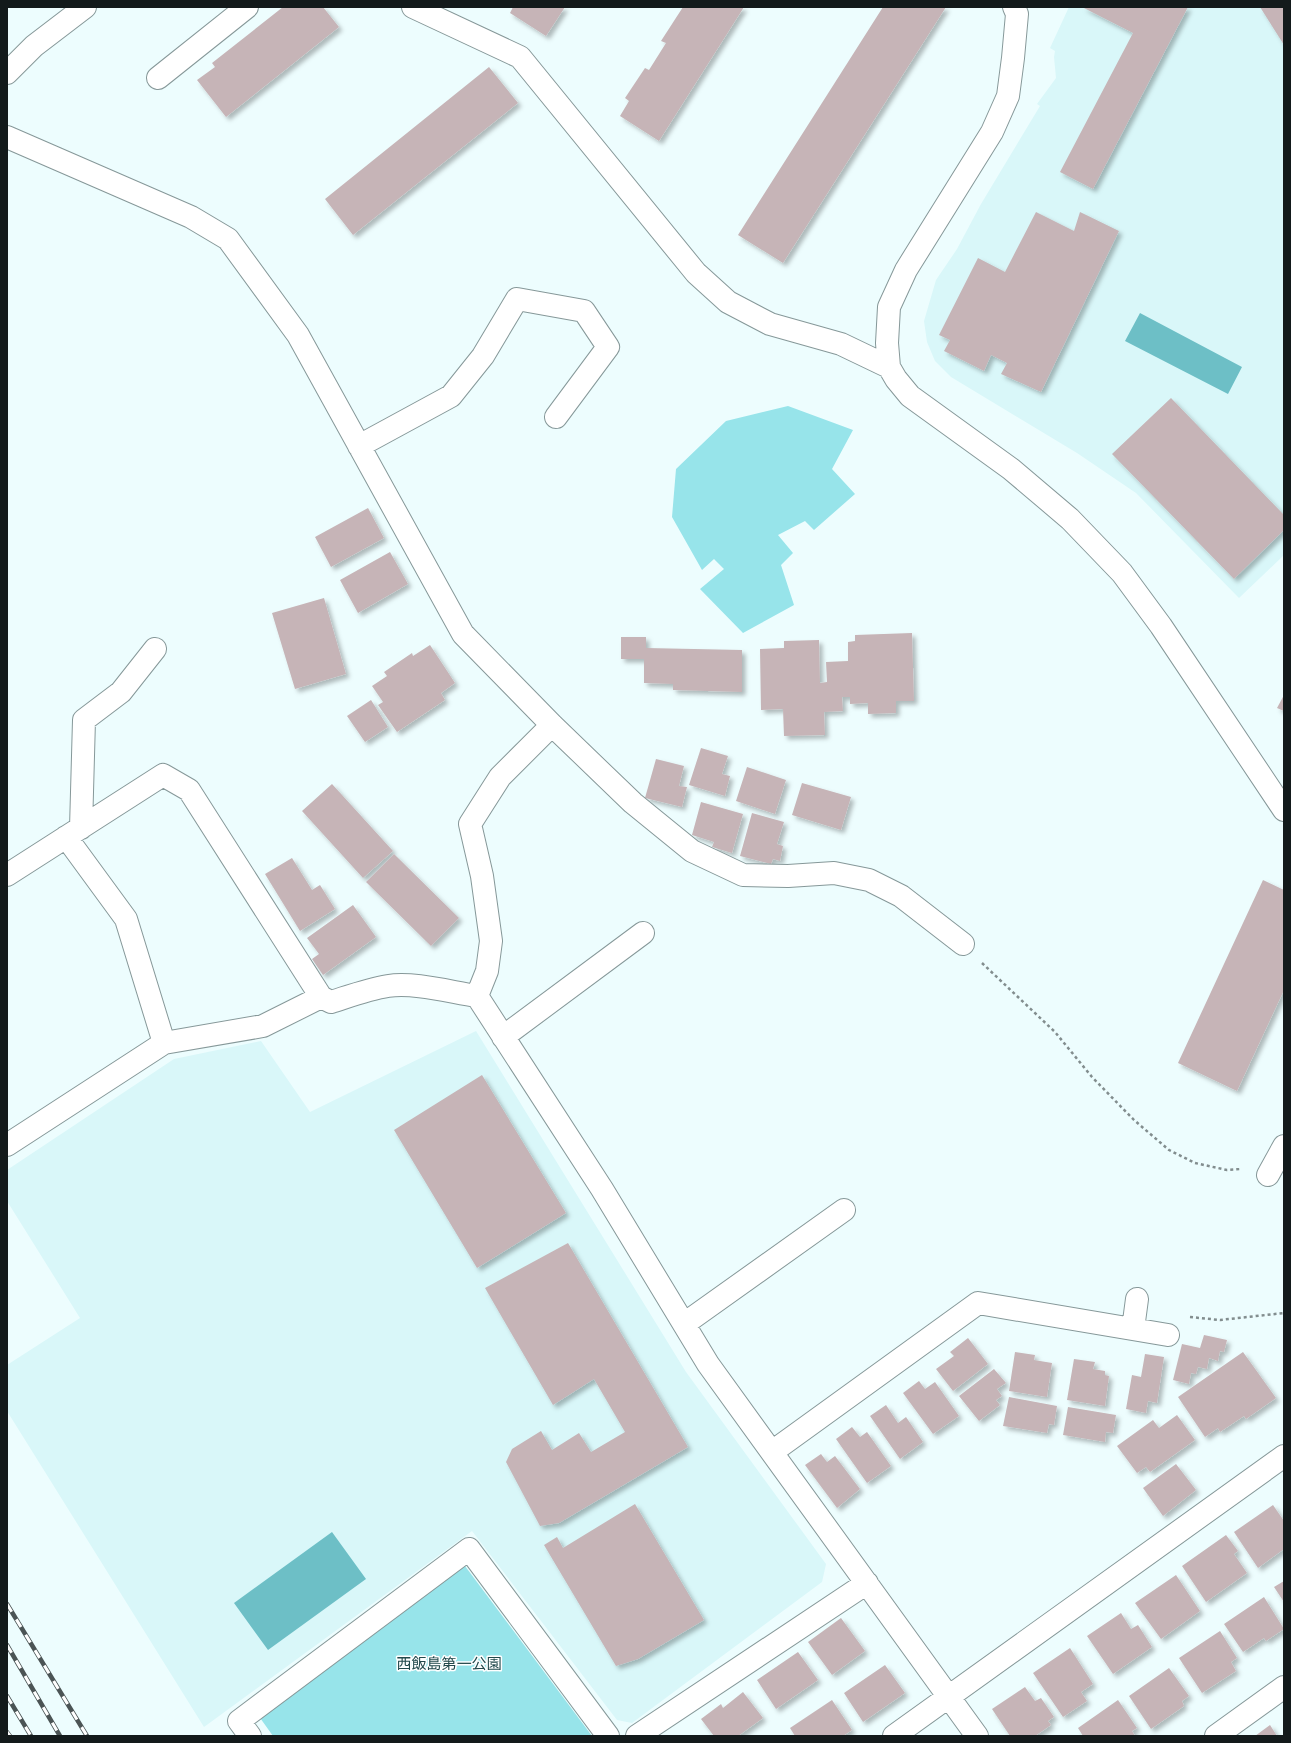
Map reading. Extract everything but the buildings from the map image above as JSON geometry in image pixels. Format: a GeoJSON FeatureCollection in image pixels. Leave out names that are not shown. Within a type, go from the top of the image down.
{"type":"FeatureCollection","features":[{"type":"Feature","properties":{"kind":"street"},"geometry":{"type":"LineString","coordinates":[[7,73],[34,46],[85,7]]}},
{"type":"Feature","properties":{"kind":"street"},"geometry":{"type":"LineString","coordinates":[[158,78],[247,7]]}},
{"type":"Feature","properties":{"kind":"street"},"geometry":{"type":"LineString","coordinates":[[413,7],[520,57],[696,273],[728,302],[770,324],[840,344],[889,367]]}},
{"type":"Feature","properties":{"kind":"street"},"geometry":{"type":"LineString","coordinates":[[1014,7],[1017,14],[1008,96],[992,132],[906,270],[889,307],[887,343],[889,367],[896,379],[910,396],[1011,470],[1070,519],[1122,574],[1161,626],[1284,810]]}},
{"type":"Feature","properties":{"kind":"street"},"geometry":{"type":"LineString","coordinates":[[7,137],[191,217],[228,239],[298,335],[463,634],[552,725],[633,803],[692,851],[743,875],[788,876],[834,873],[869,880],[901,896],[963,944]]}},
{"type":"Feature","properties":{"kind":"street"},"geometry":{"type":"LineString","coordinates":[[359,446],[450,396],[483,356],[517,298],[584,311],[608,347],[556,417]]}},
{"type":"Feature","properties":{"kind":"street"},"geometry":{"type":"LineString","coordinates":[[155,648],[121,692],[84,720],[73,833],[126,919],[164,1043]]}},
{"type":"Feature","properties":{"kind":"street"},"geometry":{"type":"LineString","coordinates":[[477,996],[487,971],[491,941],[482,876],[470,824],[500,777],[552,725]]}},
{"type":"Feature","properties":{"kind":"street"},"geometry":{"type":"LineString","coordinates":[[7,875],[163,775],[189,790],[320,997],[332,1002],[370,990],[390,986],[410,986],[477,996],[602,1189],[708,1364],[977,1736]]}},
{"type":"Feature","properties":{"kind":"street"},"geometry":{"type":"LineString","coordinates":[[503,1037],[643,933]]}},
{"type":"Feature","properties":{"kind":"street"},"geometry":{"type":"LineString","coordinates":[[7,1145],[164,1043],[263,1026],[320,997]]}},
{"type":"Feature","properties":{"kind":"street"},"geometry":{"type":"LineString","coordinates":[[1268,1175],[1284,1146]]}},
{"type":"Feature","properties":{"kind":"street"},"geometry":{"type":"LineString","coordinates":[[684,1324],[844,1210]]}},
{"type":"Feature","properties":{"kind":"street"},"geometry":{"type":"LineString","coordinates":[[1133,1329],[1137,1299]]}},
{"type":"Feature","properties":{"kind":"street"},"geometry":{"type":"LineString","coordinates":[[772,1452],[978,1304],[1168,1334]]}},
{"type":"Feature","properties":{"kind":"street"},"geometry":{"type":"LineString","coordinates":[[894,1736],[1284,1456]]}},
{"type":"Feature","properties":{"kind":"street"},"geometry":{"type":"LineString","coordinates":[[250,1736],[238,1721],[469,1549],[608,1736]]}},
{"type":"Feature","properties":{"kind":"street"},"geometry":{"type":"LineString","coordinates":[[637,1736],[867,1583]]}},
{"type":"Feature","properties":{"kind":"street"},"geometry":{"type":"LineString","coordinates":[[1216,1736],[1284,1687]]}},
{"type":"Feature","properties":{"kind":"path"},"geometry":{"type":"LineString","coordinates":[[963,944],[1055,1032],[1092,1077],[1134,1120],[1169,1150],[1196,1163],[1227,1170],[1248,1169],[1268,1175]]}},
{"type":"Feature","properties":{"kind":"path"},"geometry":{"type":"LineString","coordinates":[[1192,1317],[1220,1320],[1284,1313]]}},
{"type":"Feature","properties":{"kind":"shaded area"},"geometry":{"type":"Polygon","coordinates":[[[1069,7],[1284,7],[1284,555],[1239,598],[1136,493],[1077,453],[951,377],[935,361],[927,342],[924,321],[936,280],[957,249],[981,204],[1040,106],[1037,104],[1056,78],[1054,57],[1055,51],[1050,48],[1069,7]]]}},
{"type":"Feature","properties":{"kind":"shaded area"},"geometry":{"type":"Polygon","coordinates":[[[1140,313],[1242,367],[1228,394],[1125,341],[1140,313]]]}},
{"type":"Feature","properties":{"kind":"shaded area"},"geometry":{"type":"Polygon","coordinates":[[[476,1031],[686,1372],[826,1564],[822,1582],[632,1723],[617,1720],[472,1531],[204,1727],[7,1411],[7,1365],[80,1318],[7,1201],[7,1170],[174,1059],[261,1041],[310,1112],[476,1031]]]}},
{"type":"Feature","properties":{"kind":"shaded area"},"geometry":{"type":"Polygon","coordinates":[[[332,1532],[366,1579],[268,1650],[234,1603],[332,1532]]]}},
{"type":"Feature","properties":{"kind":"green space"},"geometry":{"type":"Polygon","coordinates":[[[788,406],[853,430],[832,469],[855,494],[814,530],[805,521],[778,535],[793,553],[781,565],[794,605],[743,633],[700,589],[724,569],[714,559],[702,570],[672,517],[676,469],[726,421],[788,406]]]}},
{"type":"Feature","properties":{"kind":"green space","name":"西飯島第一公園"},"geometry":{"type":"Polygon","coordinates":[[[465,1566],[592,1736],[273,1736],[258,1715],[465,1566]]]}},
{"type":"Feature","properties":{"kind":"railway"},"geometry":{"type":"LineString","coordinates":[[7,1604],[87,1736]]}},
{"type":"Feature","properties":{"kind":"railway"},"geometry":{"type":"LineString","coordinates":[[7,1645],[60,1736]]}},
{"type":"Feature","properties":{"kind":"railway"},"geometry":{"type":"LineString","coordinates":[[7,1696],[31,1736]]}},
{"type":"Feature","properties":{"kind":"railway"},"geometry":{"type":"LineString","coordinates":[[7,1732],[10,1736]]}}]}
